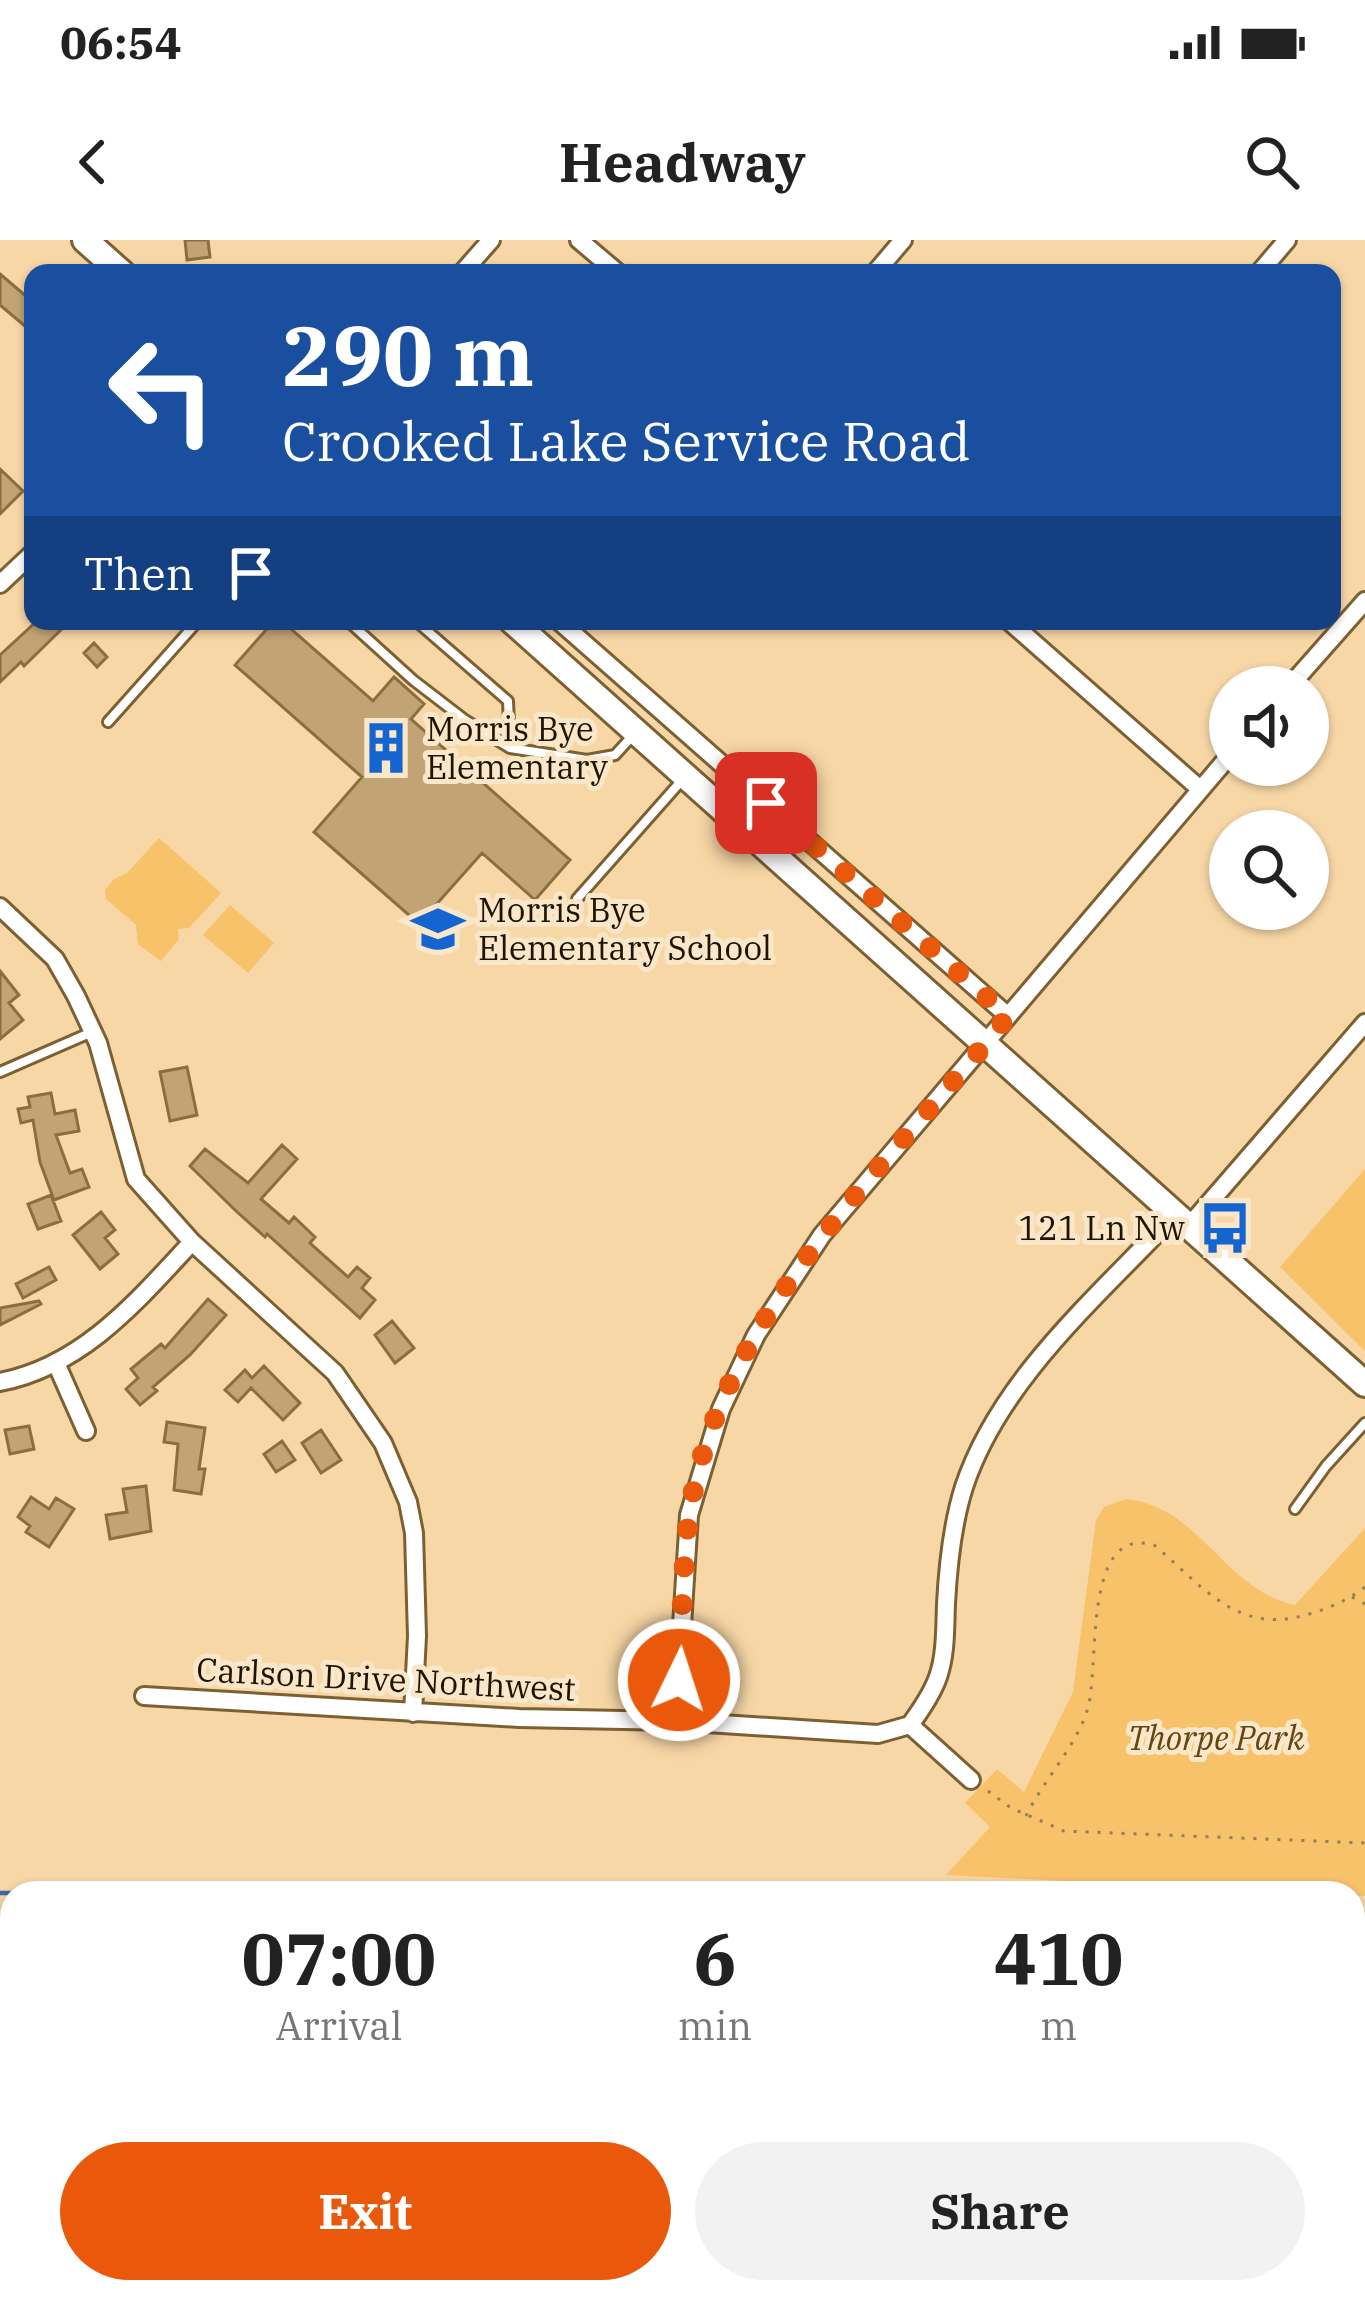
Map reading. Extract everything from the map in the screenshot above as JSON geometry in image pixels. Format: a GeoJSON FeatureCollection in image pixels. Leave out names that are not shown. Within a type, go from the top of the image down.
{"type":"FeatureCollection","features":[{"type":"Feature","properties":{"kind":"street"},"geometry":{"type":"LineString","coordinates":[[470,264],[491,240]]}},
{"type":"Feature","properties":{"kind":"street"},"geometry":{"type":"LineString","coordinates":[[579,240],[607,264]]}},
{"type":"Feature","properties":{"kind":"street"},"geometry":{"type":"LineString","coordinates":[[882,264],[903,240]]}},
{"type":"Feature","properties":{"kind":"street"},"geometry":{"type":"LineString","coordinates":[[1267,264],[1287,240]]}},
{"type":"Feature","properties":{"kind":"street"},"geometry":{"type":"LineString","coordinates":[[0,584],[24,561]]}},
{"type":"Feature","properties":{"kind":"street"},"geometry":{"type":"LineString","coordinates":[[1341,628],[1365,601]]}},
{"type":"Feature","properties":{"kind":"street"},"geometry":{"type":"LineString","coordinates":[[522,630],[1365,1384]]}},
{"type":"Feature","properties":{"kind":"street"},"geometry":{"type":"LineString","coordinates":[[570,630],[1008,1016]]}},
{"type":"Feature","properties":{"kind":"street"},"geometry":{"type":"LineString","coordinates":[[1019,630],[1200,789]]}},
{"type":"Feature","properties":{"kind":"street"},"geometry":{"type":"LineString","coordinates":[[1308,666],[1339,630]]}},
{"type":"Feature","properties":{"kind":"street"},"geometry":{"type":"LineString","coordinates":[[676,1721],[689,1515],[704,1457],[756,1335],[810,1251],[1209,779]]}},
{"type":"Feature","properties":{"kind":"street"},"geometry":{"type":"LineString","coordinates":[[0,907],[56,959],[94,1031],[136,1179],[192,1242],[335,1373],[383,1443],[408,1502],[414,1533],[413,1713]]}},
{"type":"Feature","properties":{"kind":"street"},"geometry":{"type":"LineString","coordinates":[[971,1780],[910,1724],[938,1679],[951,1540],[964,1486],[982,1445],[1038,1363],[1183,1219],[1365,1023]]}},
{"type":"Feature","properties":{"kind":"street"},"geometry":{"type":"LineString","coordinates":[[0,1382],[56,1363],[113,1325],[192,1242]]}},
{"type":"Feature","properties":{"kind":"street"},"geometry":{"type":"LineString","coordinates":[[56,1363],[86,1431]]}},
{"type":"Feature","properties":{"kind":"street","name":"Carlson Drive Northwest"},"geometry":{"type":"LineString","coordinates":[[144,1696],[878,1734],[910,1724]]}},
{"type":"Feature","properties":{"kind":"lane"},"geometry":{"type":"LineString","coordinates":[[108,722],[189,630]]}},
{"type":"Feature","properties":{"kind":"lane"},"geometry":{"type":"LineString","coordinates":[[358,630],[430,693],[510,748],[587,760],[615,755],[636,732]]}},
{"type":"Feature","properties":{"kind":"lane"},"geometry":{"type":"LineString","coordinates":[[426,630],[508,701],[510,748]]}},
{"type":"Feature","properties":{"kind":"lane"},"geometry":{"type":"LineString","coordinates":[[577,899],[686,776]]}},
{"type":"Feature","properties":{"kind":"lane"},"geometry":{"type":"LineString","coordinates":[[0,1072],[94,1031]]}},
{"type":"Feature","properties":{"kind":"lane"},"geometry":{"type":"LineString","coordinates":[[1295,1509],[1365,1423]]}},
{"type":"Feature","properties":{"kind":"path"},"geometry":{"type":"LineString","coordinates":[[1026,1816],[1088,1711],[1098,1603],[1115,1552],[1139,1540],[1154,1545],[1224,1606],[1254,1619],[1278,1622],[1299,1617],[1352,1598],[1365,1587]]}},
{"type":"Feature","properties":{"kind":"path"},"geometry":{"type":"LineString","coordinates":[[1352,1598],[1365,1604]]}},
{"type":"Feature","properties":{"kind":"path"},"geometry":{"type":"LineString","coordinates":[[971,1780],[1026,1816],[1064,1831],[1365,1843]]}},
{"type":"Feature","properties":{"kind":"green space"},"geometry":{"type":"Polygon","coordinates":[[[159,838],[221,893],[189,928],[178,929],[179,939],[161,961],[138,944],[136,925],[106,899],[105,890],[159,838]]]}},
{"type":"Feature","properties":{"kind":"green space"},"geometry":{"type":"Polygon","coordinates":[[[230,905],[274,943],[248,973],[203,935],[230,905]]]}},
{"type":"Feature","properties":{"kind":"green space"},"geometry":{"type":"Polygon","coordinates":[[[1365,1169],[1365,1351],[1280,1267],[1365,1169]]]}},
{"type":"Feature","properties":{"kind":"green space","name":"Thorpe Park"},"geometry":{"type":"Polygon","coordinates":[[[1126,1499],[1174,1516],[1249,1583],[1295,1605],[1365,1528],[1365,1881],[1066,1881],[946,1875],[990,1827],[965,1803],[997,1769],[1024,1792],[1073,1692],[1096,1520],[1104,1507],[1126,1499]]]}},
{"type":"Feature","properties":{"kind":"building"},"geometry":{"type":"Polygon","coordinates":[[[185,240],[208,240],[210,257],[187,260],[185,240]]]}},
{"type":"Feature","properties":{"kind":"building"},"geometry":{"type":"Polygon","coordinates":[[[0,274],[24,294],[24,325],[0,305],[0,274]]]}},
{"type":"Feature","properties":{"kind":"building"},"geometry":{"type":"Polygon","coordinates":[[[0,469],[23,491],[0,514],[0,469]]]}},
{"type":"Feature","properties":{"kind":"building"},"geometry":{"type":"Polygon","coordinates":[[[27,630],[61,630],[0,682],[0,655],[27,630]]]}},
{"type":"Feature","properties":{"kind":"building","name":"Morris Bye Elementary"},"geometry":{"type":"Polygon","coordinates":[[[266,630],[292,630],[373,701],[394,677],[424,704],[411,719],[570,860],[535,900],[482,853],[419,924],[314,832],[362,777],[235,665],[266,630]]]}},
{"type":"Feature","properties":{"kind":"building"},"geometry":{"type":"Polygon","coordinates":[[[94,643],[107,657],[97,667],[84,653],[94,643]]]}},
{"type":"Feature","properties":{"kind":"building"},"geometry":{"type":"Polygon","coordinates":[[[0,971],[19,995],[9,1003],[23,1020],[0,1039],[0,971]]]}},
{"type":"Feature","properties":{"kind":"building"},"geometry":{"type":"Polygon","coordinates":[[[187,1067],[197,1115],[170,1121],[160,1072],[187,1067]]]}},
{"type":"Feature","properties":{"kind":"building"},"geometry":{"type":"Polygon","coordinates":[[[51,1093],[55,1114],[75,1110],[79,1131],[56,1135],[70,1173],[82,1169],[89,1187],[54,1200],[40,1162],[33,1120],[21,1123],[18,1109],[30,1107],[28,1097],[51,1093]]]}},
{"type":"Feature","properties":{"kind":"building"},"geometry":{"type":"Polygon","coordinates":[[[282,1145],[297,1159],[261,1199],[289,1223],[294,1217],[315,1237],[310,1243],[348,1277],[357,1267],[370,1278],[362,1288],[375,1300],[360,1318],[190,1166],[205,1149],[248,1183],[282,1145]]]}},
{"type":"Feature","properties":{"kind":"building"},"geometry":{"type":"Polygon","coordinates":[[[51,1195],[61,1221],[38,1229],[28,1204],[51,1195]]]}},
{"type":"Feature","properties":{"kind":"building"},"geometry":{"type":"Polygon","coordinates":[[[101,1212],[115,1230],[105,1238],[118,1254],[100,1269],[73,1235],[101,1212]]]}},
{"type":"Feature","properties":{"kind":"building"},"geometry":{"type":"Polygon","coordinates":[[[49,1267],[56,1280],[23,1298],[16,1284],[49,1267]]]}},
{"type":"Feature","properties":{"kind":"building"},"geometry":{"type":"Polygon","coordinates":[[[208,1299],[226,1315],[140,1405],[126,1389],[138,1378],[131,1369],[161,1344],[165,1348],[208,1299]]]}},
{"type":"Feature","properties":{"kind":"building"},"geometry":{"type":"Polygon","coordinates":[[[41,1304],[0,1325],[0,1308],[41,1304]]]}},
{"type":"Feature","properties":{"kind":"building"},"geometry":{"type":"Polygon","coordinates":[[[392,1321],[414,1348],[395,1363],[375,1335],[392,1321]]]}},
{"type":"Feature","properties":{"kind":"building"},"geometry":{"type":"Polygon","coordinates":[[[264,1366],[300,1403],[283,1420],[251,1388],[238,1402],[225,1390],[245,1370],[252,1378],[264,1366]]]}},
{"type":"Feature","properties":{"kind":"building"},"geometry":{"type":"Polygon","coordinates":[[[167,1422],[205,1428],[201,1494],[174,1490],[178,1444],[164,1442],[167,1422]]]}},
{"type":"Feature","properties":{"kind":"building"},"geometry":{"type":"Polygon","coordinates":[[[29,1426],[34,1449],[10,1454],[5,1430],[29,1426]]]}},
{"type":"Feature","properties":{"kind":"building"},"geometry":{"type":"Polygon","coordinates":[[[321,1430],[341,1460],[321,1473],[302,1443],[321,1430]]]}},
{"type":"Feature","properties":{"kind":"building"},"geometry":{"type":"Polygon","coordinates":[[[282,1441],[295,1460],[276,1472],[264,1454],[282,1441]]]}},
{"type":"Feature","properties":{"kind":"building"},"geometry":{"type":"Polygon","coordinates":[[[146,1486],[151,1531],[110,1539],[106,1515],[127,1512],[123,1489],[146,1486]]]}},
{"type":"Feature","properties":{"kind":"building"},"geometry":{"type":"Polygon","coordinates":[[[31,1497],[49,1509],[56,1498],[74,1509],[49,1547],[26,1532],[30,1526],[18,1517],[31,1497]]]}},
{"type":"Feature","properties":{"kind":"place","name":"Morris Bye Elementary"},"geometry":{"type":"Point","coordinates":[386,748]}},
{"type":"Feature","properties":{"kind":"place","name":"Morris Bye Elementary School"},"geometry":{"type":"Point","coordinates":[438,929]}},
{"type":"Feature","properties":{"kind":"place","name":"121 Ln Nw"},"geometry":{"type":"Point","coordinates":[1225,1228]}},
{"type":"Feature","properties":{"kind":"route"},"geometry":{"type":"LineString","coordinates":[[679,1680],[689,1515],[712,1433],[756,1335],[822,1235],[1008,1016],[766,803]]}}]}
